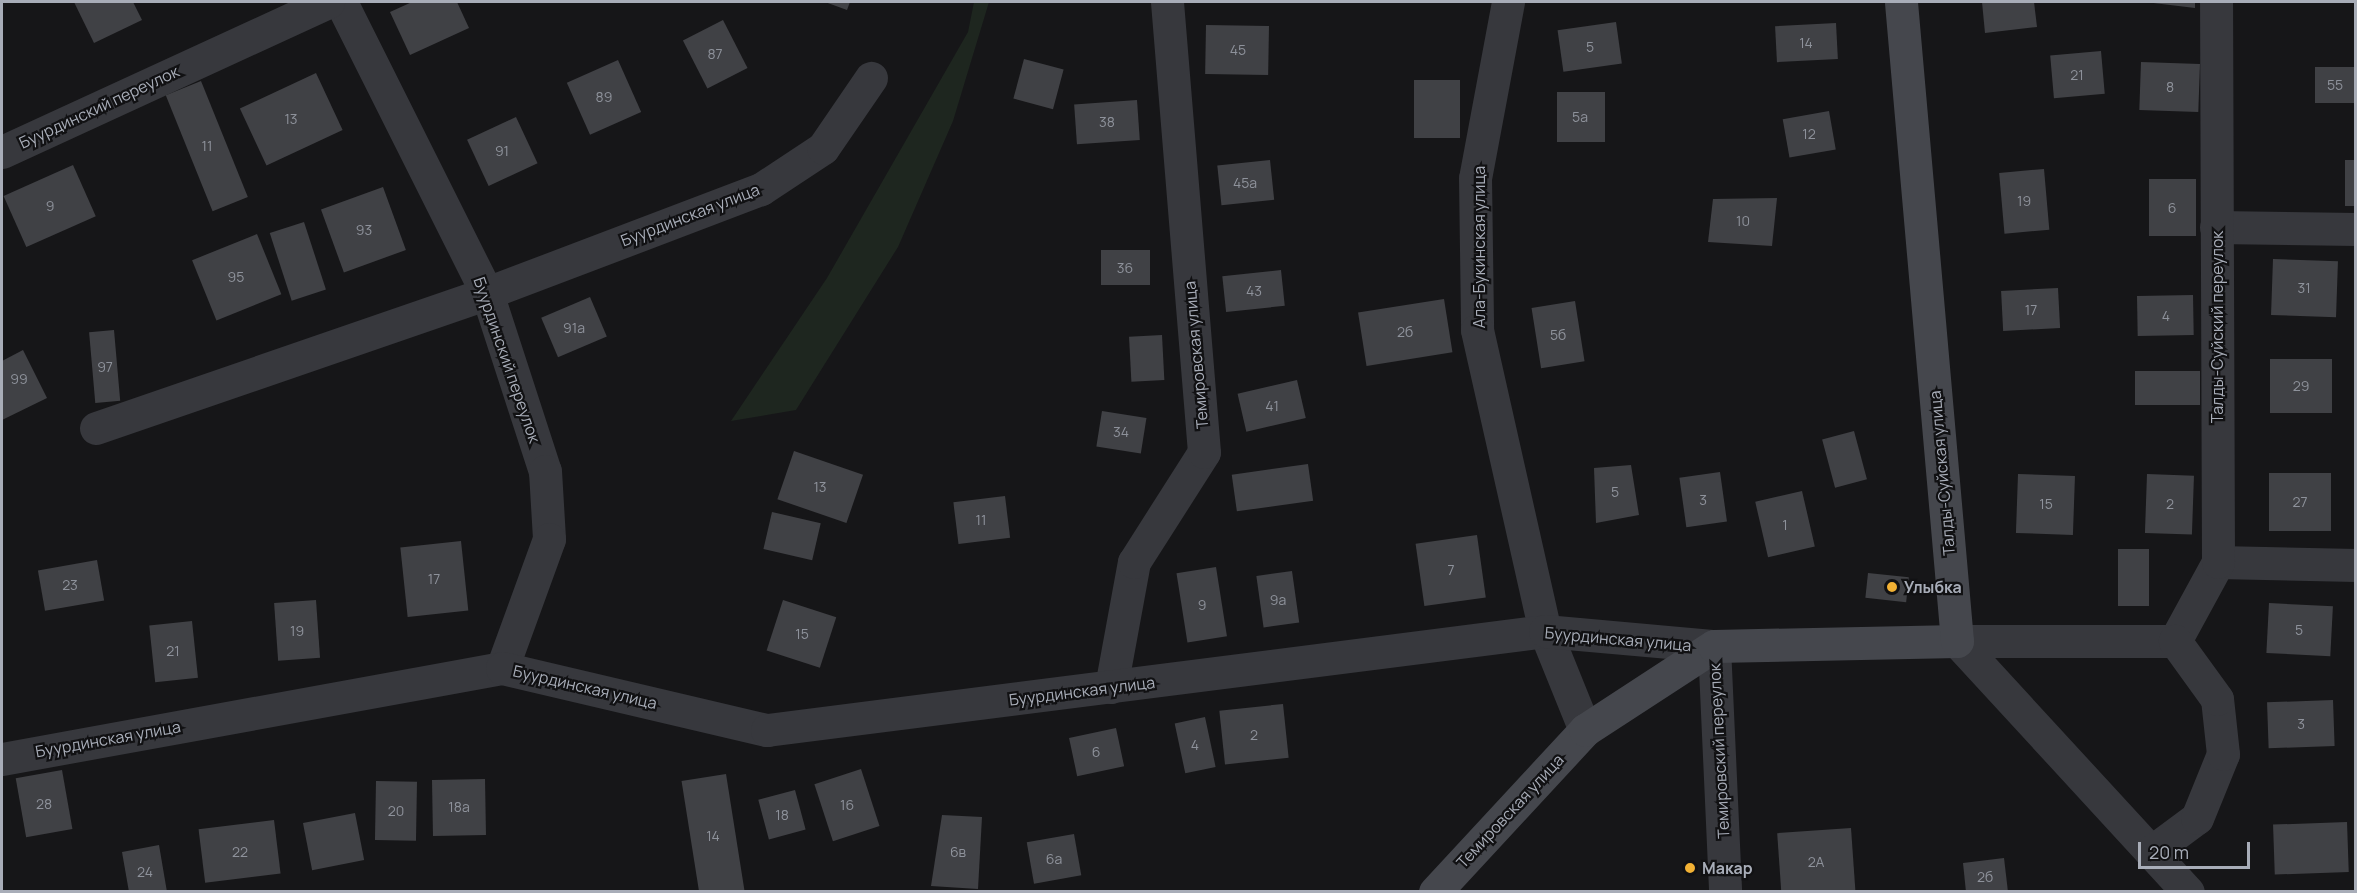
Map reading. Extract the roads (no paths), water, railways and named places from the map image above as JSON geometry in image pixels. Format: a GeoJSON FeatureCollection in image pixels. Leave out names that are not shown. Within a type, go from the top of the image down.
{"type":"FeatureCollection","features":[{"type":"Feature","properties":{"kind":"street","name":"Буурдинский переулок"},"geometry":{"type":"LineString","coordinates":[[2,152],[328,2]]}},
{"type":"Feature","properties":{"kind":"street","name":"Буурдинский переулок"},"geometry":{"type":"LineString","coordinates":[[341,2],[487,293],[545,471],[549,539],[502,668]]}},
{"type":"Feature","properties":{"kind":"street","name":"Темировская улица"},"geometry":{"type":"LineString","coordinates":[[1112,687],[1134,562],[1204,452],[1167,2]]}},
{"type":"Feature","properties":{"kind":"street","name":"Ала-Букинская улица"},"geometry":{"type":"LineString","coordinates":[[1508,2],[1475,178],[1477,330],[1545,631]]}},
{"type":"Feature","properties":{"kind":"street","name":"Талды-Суйская улица"},"geometry":{"type":"LineString","coordinates":[[1901,2],[1957,641]]}},
{"type":"Feature","properties":{"kind":"street","name":"Талды-Суйский переулок"},"geometry":{"type":"LineString","coordinates":[[2175,641],[2218,562],[2216,2]]}},
{"type":"Feature","properties":{"kind":"street","name":"Буурдинская улица"},"geometry":{"type":"LineString","coordinates":[[96,428],[487,293],[761,189],[823,148],[871,78]]}},
{"type":"Feature","properties":{"kind":"street"},"geometry":{"type":"LineString","coordinates":[[2216,226],[2355,230]]}},
{"type":"Feature","properties":{"kind":"street"},"geometry":{"type":"LineString","coordinates":[[2218,562],[2355,565]]}},
{"type":"Feature","properties":{"kind":"street","name":"Буурдинская улица"},"geometry":{"type":"LineString","coordinates":[[2,759],[502,668],[767,730],[1545,631],[1714,646],[1957,641],[2175,641]]}},
{"type":"Feature","properties":{"kind":"street"},"geometry":{"type":"LineString","coordinates":[[1545,631],[1585,730]]}},
{"type":"Feature","properties":{"kind":"street"},"geometry":{"type":"LineString","coordinates":[[1957,641],[2188,891]]}},
{"type":"Feature","properties":{"kind":"street"},"geometry":{"type":"LineString","coordinates":[[2151,852],[2197,819],[2223,754],[2217,699],[2175,641]]}},
{"type":"Feature","properties":{"kind":"street","name":"Темировская улица"},"geometry":{"type":"LineString","coordinates":[[1435,891],[1585,730],[1714,646]]}},
{"type":"Feature","properties":{"kind":"street","name":"Темировский переулок"},"geometry":{"type":"LineString","coordinates":[[1714,646],[1725,891]]}},
{"type":"Feature","properties":{"kind":"place","name":"Улыбка"},"geometry":{"type":"Point","coordinates":[1892,587]}},
{"type":"Feature","properties":{"kind":"place","name":"Макар"},"geometry":{"type":"Point","coordinates":[1690,868]}}]}
